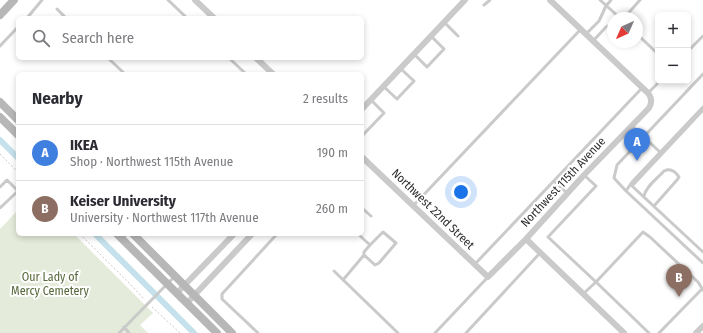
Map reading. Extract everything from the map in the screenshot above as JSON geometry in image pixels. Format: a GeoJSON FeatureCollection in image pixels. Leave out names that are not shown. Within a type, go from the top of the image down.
{"type":"FeatureCollection","features":[{"type":"Feature","properties":{"kind":"main road"},"geometry":{"type":"LineString","coordinates":[[0,15],[14,0]]}},
{"type":"Feature","properties":{"kind":"main road"},"geometry":{"type":"LineString","coordinates":[[0,102],[16,118]]}},
{"type":"Feature","properties":{"kind":"main road"},"geometry":{"type":"LineString","coordinates":[[0,117],[16,133]]}},
{"type":"Feature","properties":{"kind":"main road"},"geometry":{"type":"LineString","coordinates":[[122,236],[217,333]]}},
{"type":"Feature","properties":{"kind":"main road"},"geometry":{"type":"LineString","coordinates":[[135,236],[232,333]]}},
{"type":"Feature","properties":{"kind":"street"},"geometry":{"type":"LineString","coordinates":[[195,0],[212,16]]}},
{"type":"Feature","properties":{"kind":"street"},"geometry":{"type":"LineString","coordinates":[[364,107],[465,0]]}},
{"type":"Feature","properties":{"kind":"street"},"geometry":{"type":"LineString","coordinates":[[550,0],[648,93]]}},
{"type":"Feature","properties":{"kind":"street"},"geometry":{"type":"LineString","coordinates":[[258,60],[271,72]]}},
{"type":"Feature","properties":{"kind":"street","name":"Northwest 115th Avenue"},"geometry":{"type":"LineString","coordinates":[[488,277],[526,239],[584,175],[649,108],[651,100],[648,93]]}},
{"type":"Feature","properties":{"kind":"street","name":"Northwest 22nd Street"},"geometry":{"type":"LineString","coordinates":[[364,159],[488,277]]}},
{"type":"Feature","properties":{"kind":"street"},"geometry":{"type":"LineString","coordinates":[[177,293],[232,236]]}},
{"type":"Feature","properties":{"kind":"street"},"geometry":{"type":"LineString","coordinates":[[187,303],[250,236]]}},
{"type":"Feature","properties":{"kind":"street"},"geometry":{"type":"LineString","coordinates":[[526,239],[624,333]]}},
{"type":"Feature","properties":{"kind":"street"},"geometry":{"type":"LineString","coordinates":[[696,333],[703,326]]}},
{"type":"Feature","properties":{"kind":"lane"},"geometry":{"type":"LineString","coordinates":[[29,16],[42,0]]}},
{"type":"Feature","properties":{"kind":"lane"},"geometry":{"type":"LineString","coordinates":[[168,0],[185,16]]}},
{"type":"Feature","properties":{"kind":"lane"},"geometry":{"type":"LineString","coordinates":[[484,6],[490,0]]}},
{"type":"Feature","properties":{"kind":"lane"},"geometry":{"type":"LineString","coordinates":[[600,0],[613,12]]}},
{"type":"Feature","properties":{"kind":"lane"},"geometry":{"type":"LineString","coordinates":[[586,34],[599,21],[606,6],[611,0]]}},
{"type":"Feature","properties":{"kind":"lane"},"geometry":{"type":"LineString","coordinates":[[629,12],[640,0]]}},
{"type":"Feature","properties":{"kind":"lane"},"geometry":{"type":"LineString","coordinates":[[57,9],[64,16]]}},
{"type":"Feature","properties":{"kind":"lane"},"geometry":{"type":"LineString","coordinates":[[444,22],[458,36]]}},
{"type":"Feature","properties":{"kind":"lane"},"geometry":{"type":"LineString","coordinates":[[593,41],[607,26]]}},
{"type":"Feature","properties":{"kind":"lane"},"geometry":{"type":"LineString","coordinates":[[0,46],[16,29]]}},
{"type":"Feature","properties":{"kind":"lane"},"geometry":{"type":"LineString","coordinates":[[413,206],[581,29]]}},
{"type":"Feature","properties":{"kind":"lane"},"geometry":{"type":"LineString","coordinates":[[414,54],[427,67],[444,49],[430,36]]}},
{"type":"Feature","properties":{"kind":"lane"},"geometry":{"type":"LineString","coordinates":[[691,48],[703,36]]}},
{"type":"Feature","properties":{"kind":"lane"},"geometry":{"type":"LineString","coordinates":[[643,40],[655,51]]}},
{"type":"Feature","properties":{"kind":"lane"},"geometry":{"type":"LineString","coordinates":[[110,60],[123,72]]}},
{"type":"Feature","properties":{"kind":"lane"},"geometry":{"type":"LineString","coordinates":[[231,60],[244,72]]}},
{"type":"Feature","properties":{"kind":"lane"},"geometry":{"type":"LineString","coordinates":[[383,86],[397,99],[414,81],[400,68]]}},
{"type":"Feature","properties":{"kind":"lane"},"geometry":{"type":"LineString","coordinates":[[703,74],[616,165],[614,178],[626,191],[703,262]]}},
{"type":"Feature","properties":{"kind":"lane"},"geometry":{"type":"LineString","coordinates":[[648,93],[657,84]]}},
{"type":"Feature","properties":{"kind":"lane"},"geometry":{"type":"LineString","coordinates":[[474,264],[642,88]]}},
{"type":"Feature","properties":{"kind":"lane"},"geometry":{"type":"LineString","coordinates":[[364,134],[384,112],[371,100]]}},
{"type":"Feature","properties":{"kind":"lane"},"geometry":{"type":"LineString","coordinates":[[626,191],[632,182],[703,107]]}},
{"type":"Feature","properties":{"kind":"lane"},"geometry":{"type":"LineString","coordinates":[[703,110],[632,186],[703,252]]}},
{"type":"Feature","properties":{"kind":"lane"},"geometry":{"type":"LineString","coordinates":[[632,126],[662,154]]}},
{"type":"Feature","properties":{"kind":"lane"},"geometry":{"type":"LineString","coordinates":[[644,196],[647,188],[664,171],[672,170],[677,174],[679,177],[678,180],[654,206]]}},
{"type":"Feature","properties":{"kind":"lane"},"geometry":{"type":"LineString","coordinates":[[584,175],[596,186],[548,237],[649,333]]}},
{"type":"Feature","properties":{"kind":"lane"},"geometry":{"type":"LineString","coordinates":[[0,187],[7,180],[16,189]]}},
{"type":"Feature","properties":{"kind":"lane"},"geometry":{"type":"LineString","coordinates":[[554,181],[567,194]]}},
{"type":"Feature","properties":{"kind":"lane"},"geometry":{"type":"LineString","coordinates":[[0,208],[16,193]]}},
{"type":"Feature","properties":{"kind":"lane"},"geometry":{"type":"LineString","coordinates":[[364,210],[371,216]]}},
{"type":"Feature","properties":{"kind":"lane"},"geometry":{"type":"LineString","coordinates":[[343,280],[364,255],[364,252],[383,232],[396,243],[379,264],[375,265],[364,255]]}},
{"type":"Feature","properties":{"kind":"lane"},"geometry":{"type":"LineString","coordinates":[[583,294],[643,232],[698,282],[702,289],[659,333]]}},
{"type":"Feature","properties":{"kind":"lane"},"geometry":{"type":"LineString","coordinates":[[258,333],[222,299],[222,296],[275,236]]}},
{"type":"Feature","properties":{"kind":"lane"},"geometry":{"type":"LineString","coordinates":[[360,236],[370,245]]}},
{"type":"Feature","properties":{"kind":"lane"},"geometry":{"type":"LineString","coordinates":[[466,333],[540,253]]}},
{"type":"Feature","properties":{"kind":"lane"},"geometry":{"type":"LineString","coordinates":[[334,271],[398,333]]}},
{"type":"Feature","properties":{"kind":"lane"},"geometry":{"type":"LineString","coordinates":[[119,333],[175,276]]}},
{"type":"Feature","properties":{"kind":"lane"},"geometry":{"type":"LineString","coordinates":[[435,333],[488,277]]}},
{"type":"Feature","properties":{"kind":"lane"},"geometry":{"type":"LineString","coordinates":[[124,328],[129,333]]}},
{"type":"Feature","properties":{"kind":"path"},"geometry":{"type":"LineString","coordinates":[[0,154],[16,170]]}},
{"type":"Feature","properties":{"kind":"path"},"geometry":{"type":"LineString","coordinates":[[82,236],[146,300]]}},
{"type":"Feature","properties":{"kind":"path"},"geometry":{"type":"LineString","coordinates":[[150,305],[180,333]]}},
{"type":"Feature","properties":{"kind":"green space","name":"Our Lady of Mercy Cemetery"},"geometry":{"type":"Polygon","coordinates":[[[16,212],[16,236],[76,236],[153,313],[140,325],[148,333],[0,333],[0,229],[16,212]]]}},
{"type":"Feature","properties":{"kind":"waterway"},"geometry":{"type":"LineString","coordinates":[[0,140],[16,156]]}},
{"type":"Feature","properties":{"kind":"waterway"},"geometry":{"type":"LineString","coordinates":[[97,236],[194,333]]}},
{"type":"Feature","properties":{"kind":"place","name":"IKEA"},"geometry":{"type":"Point","coordinates":[637,161]}},
{"type":"Feature","properties":{"kind":"place","name":"Keiser University"},"geometry":{"type":"Point","coordinates":[679,297]}}]}
